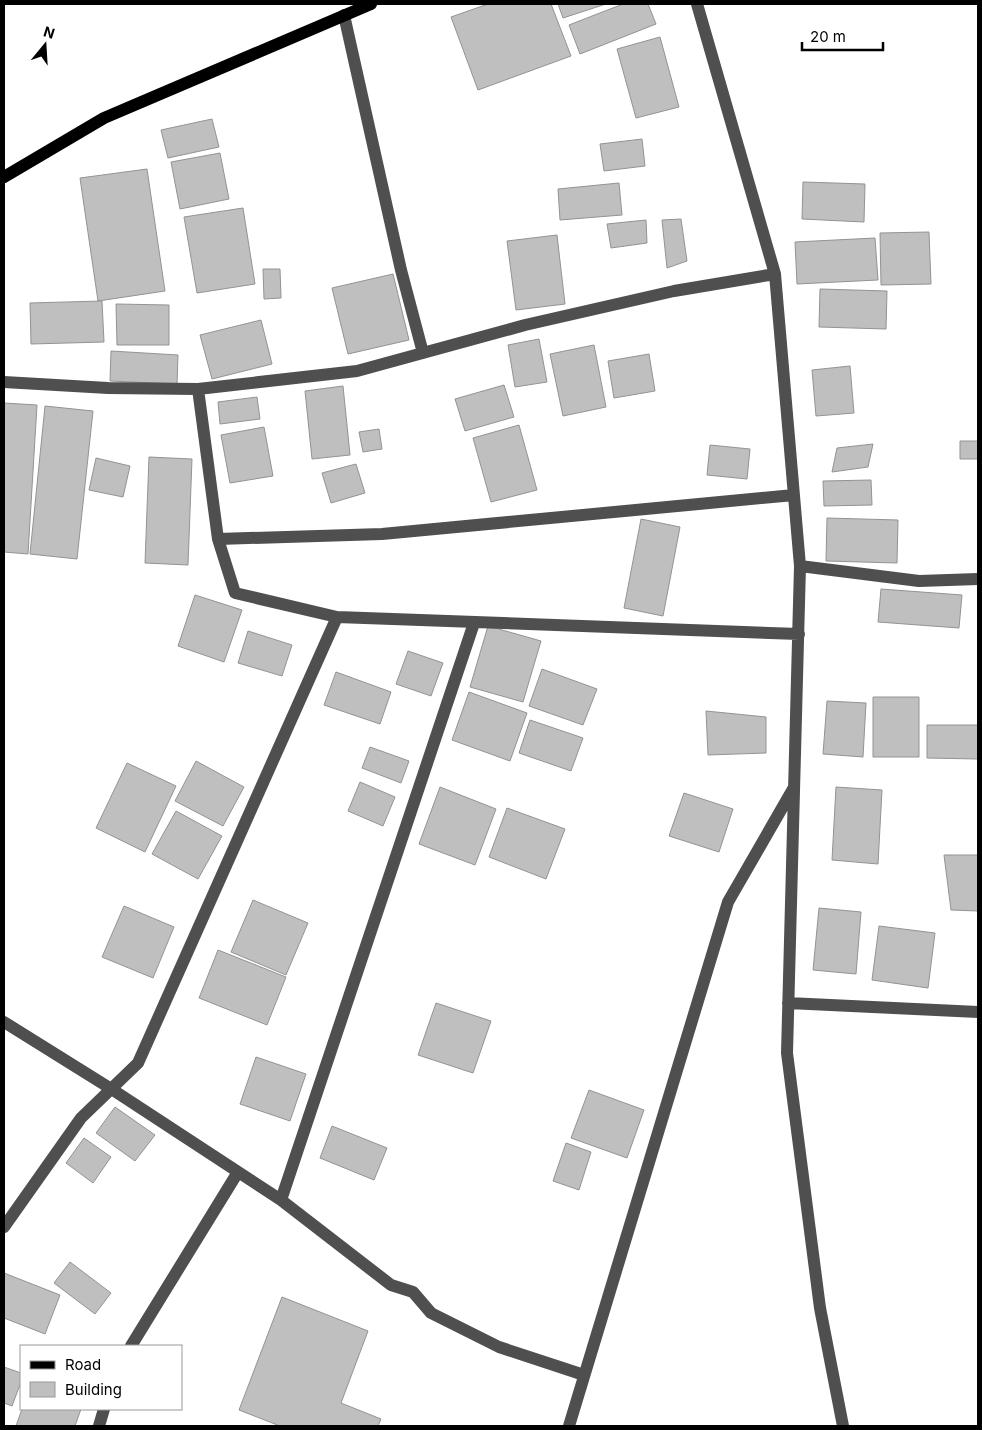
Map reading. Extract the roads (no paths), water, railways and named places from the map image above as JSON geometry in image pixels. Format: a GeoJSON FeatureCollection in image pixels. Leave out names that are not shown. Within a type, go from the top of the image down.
{"type":"FeatureCollection","features":[{"type":"Feature","properties":{"kind":"main road"},"geometry":{"type":"LineString","coordinates":[[4,177],[104,118],[371,4]]}},
{"type":"Feature","properties":{"kind":"street"},"geometry":{"type":"LineString","coordinates":[[697,4],[775,274],[800,566],[787,1053],[820,1308],[844,1426]]}},
{"type":"Feature","properties":{"kind":"street"},"geometry":{"type":"LineString","coordinates":[[344,15],[401,270],[423,353]]}},
{"type":"Feature","properties":{"kind":"street"},"geometry":{"type":"LineString","coordinates":[[4,382],[108,388],[198,389],[358,371],[525,325],[674,291],[775,274]]}},
{"type":"Feature","properties":{"kind":"street"},"geometry":{"type":"LineString","coordinates":[[198,389],[218,539],[235,593],[337,617],[798,634]]}},
{"type":"Feature","properties":{"kind":"street"},"geometry":{"type":"LineString","coordinates":[[218,539],[382,534],[794,494]]}},
{"type":"Feature","properties":{"kind":"street"},"geometry":{"type":"LineString","coordinates":[[800,566],[919,581],[978,579]]}},
{"type":"Feature","properties":{"kind":"street"},"geometry":{"type":"LineString","coordinates":[[4,1227],[82,1118],[138,1064],[337,617]]}},
{"type":"Feature","properties":{"kind":"street"},"geometry":{"type":"LineString","coordinates":[[281,1200],[474,622]]}},
{"type":"Feature","properties":{"kind":"street"},"geometry":{"type":"LineString","coordinates":[[569,1426],[728,902],[794,787]]}},
{"type":"Feature","properties":{"kind":"street"},"geometry":{"type":"LineString","coordinates":[[788,1003],[978,1012]]}},
{"type":"Feature","properties":{"kind":"street"},"geometry":{"type":"LineString","coordinates":[[4,1022],[113,1090],[281,1200],[391,1285],[413,1292],[432,1313],[499,1347],[584,1374]]}},
{"type":"Feature","properties":{"kind":"street"},"geometry":{"type":"LineString","coordinates":[[132,1345],[238,1172]]}},
{"type":"Feature","properties":{"kind":"street"},"geometry":{"type":"LineString","coordinates":[[98,1426],[104,1410]]}}]}
